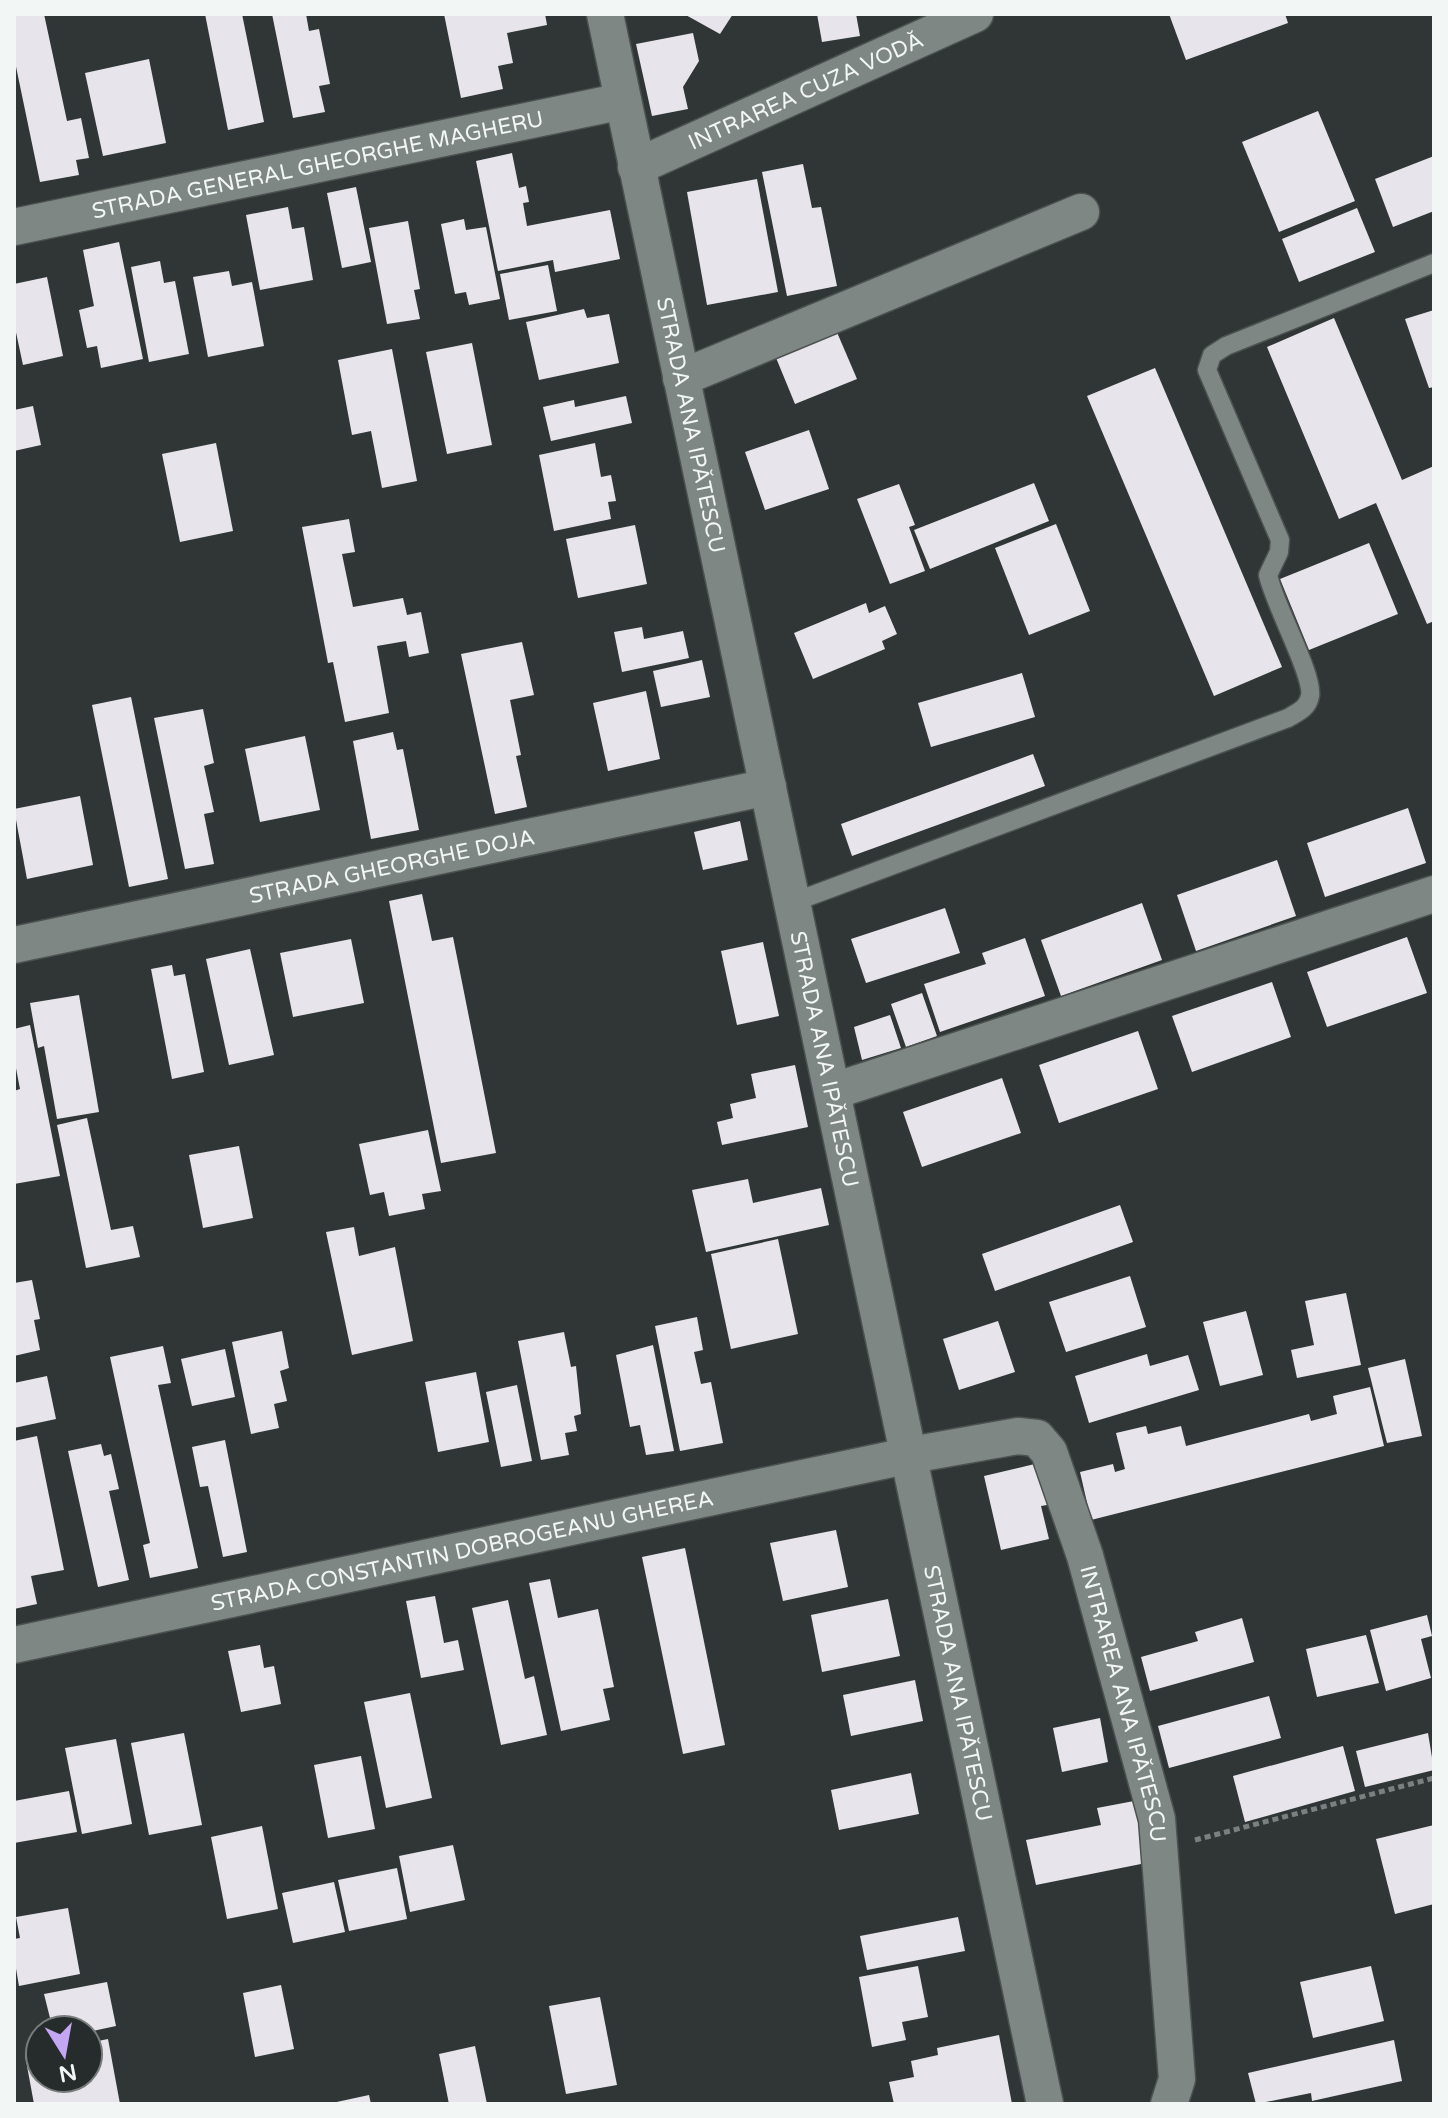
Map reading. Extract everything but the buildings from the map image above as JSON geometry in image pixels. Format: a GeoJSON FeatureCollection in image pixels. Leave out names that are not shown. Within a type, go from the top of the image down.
{"type":"FeatureCollection","features":[{"type":"Feature","properties":{"kind":"street","name":"STRADA ANA IPĂTESCU"},"geometry":{"type":"LineString","coordinates":[[605,14],[911,1455],[1045,2104]]}},
{"type":"Feature","properties":{"kind":"street","name":"INTRAREA CUZA VODĂ"},"geometry":{"type":"LineString","coordinates":[[636,167],[975,14]]}},
{"type":"Feature","properties":{"kind":"street","name":"STRADA GENERAL GHEORGHE MAGHERU"},"geometry":{"type":"LineString","coordinates":[[14,227],[623,101]]}},
{"type":"Feature","properties":{"kind":"street"},"geometry":{"type":"LineString","coordinates":[[681,378],[1081,212]]}},
{"type":"Feature","properties":{"kind":"street","name":"STRADA GHEORGHE DOJA"},"geometry":{"type":"LineString","coordinates":[[14,945],[768,787]]}},
{"type":"Feature","properties":{"kind":"street"},"geometry":{"type":"LineString","coordinates":[[834,1091],[1434,894]]}},
{"type":"Feature","properties":{"kind":"street","name":"INTRAREA ANA IPĂTESCU"},"geometry":{"type":"LineString","coordinates":[[911,1455],[1018,1436],[1037,1438],[1049,1452],[1085,1556],[1139,1743],[1162,1849],[1177,2079],[1169,2104]]}},
{"type":"Feature","properties":{"kind":"street","name":"STRADA CONSTANTIN DOBROGEANU GHEREA"},"geometry":{"type":"LineString","coordinates":[[14,1645],[911,1455]]}},
{"type":"Feature","properties":{"kind":"lane"},"geometry":{"type":"LineString","coordinates":[[794,902],[1273,723],[1306,706],[1311,694],[1308,680],[1282,619],[1268,575],[1279,552],[1280,540],[1207,370],[1212,355],[1226,346],[1434,263]]}},
{"type":"Feature","properties":{"kind":"path"},"geometry":{"type":"LineString","coordinates":[[1162,1849],[1434,1778]]}}]}
